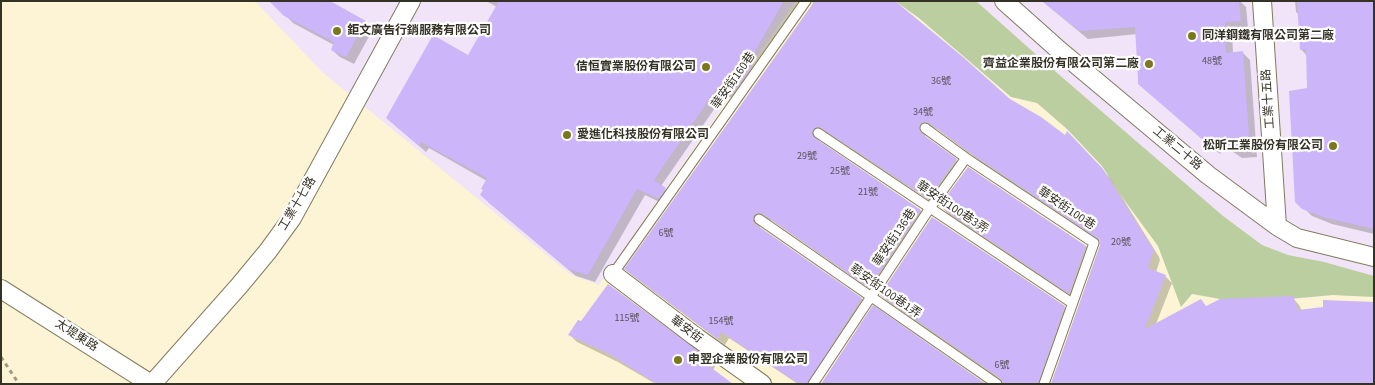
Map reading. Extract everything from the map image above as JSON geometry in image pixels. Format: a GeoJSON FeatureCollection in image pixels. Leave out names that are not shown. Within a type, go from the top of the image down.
{"type":"FeatureCollection","features":[{"type":"Feature","properties":{"kind":"street","name":"工業十七路"},"geometry":{"type":"LineString","coordinates":[[152,384],[239,286],[292,218],[411,1]]}},
{"type":"Feature","properties":{"kind":"street","name":"工業二十路"},"geometry":{"type":"LineString","coordinates":[[1004,1],[1060,51],[1208,175],[1277,226],[1297,238],[1374,257]]}},
{"type":"Feature","properties":{"kind":"street","name":"工業十五路"},"geometry":{"type":"LineString","coordinates":[[1262,1],[1277,226]]}},
{"type":"Feature","properties":{"kind":"street","name":"華安街"},"geometry":{"type":"LineString","coordinates":[[612,274],[762,384]]}},
{"type":"Feature","properties":{"kind":"street","name":"太堤東路"},"geometry":{"type":"LineString","coordinates":[[1,289],[152,384]]}},
{"type":"Feature","properties":{"kind":"lane","name":"華安街160巷"},"geometry":{"type":"LineString","coordinates":[[612,274],[806,1]]}},
{"type":"Feature","properties":{"kind":"lane","name":"華安街100巷"},"geometry":{"type":"LineString","coordinates":[[925,128],[966,158],[1094,243],[1044,384]]}},
{"type":"Feature","properties":{"kind":"lane","name":"華安街100巷3弄"},"geometry":{"type":"LineString","coordinates":[[818,133],[1072,303]]}},
{"type":"Feature","properties":{"kind":"lane","name":"華安街136巷"},"geometry":{"type":"LineString","coordinates":[[813,384],[930,208],[966,158]]}},
{"type":"Feature","properties":{"kind":"lane","name":"華安街100巷1弄"},"geometry":{"type":"LineString","coordinates":[[759,219],[997,384]]}},
{"type":"Feature","properties":{"kind":"path"},"geometry":{"type":"LineString","coordinates":[[1,357],[19,384]]}},
{"type":"Feature","properties":{"kind":"shaded area"},"geometry":{"type":"Polygon","coordinates":[[[255,1],[796,1],[599,285],[570,274],[322,72],[255,1]]]}},
{"type":"Feature","properties":{"kind":"shaded area"},"geometry":{"type":"Polygon","coordinates":[[[895,1],[1374,1],[1374,297],[1333,295],[1294,299],[1192,294],[1181,307],[1158,246],[1102,166],[1067,129],[1037,103],[1011,97],[919,18],[895,1]]]}},
{"type":"Feature","properties":{"kind":"green space"},"geometry":{"type":"Polygon","coordinates":[[[895,1],[976,1],[1223,216],[1262,245],[1288,255],[1324,262],[1374,276],[1374,297],[1333,295],[1243,303],[1192,294],[1181,307],[1158,246],[1102,166],[1067,129],[1037,103],[1011,97],[919,18],[895,1]]]}},
{"type":"Feature","properties":{"kind":"building","name":"鉅文廣告行銷服務有限公司"},"geometry":{"type":"Polygon","coordinates":[[[269,1],[330,1],[366,21],[346,57],[331,50],[334,42],[284,16],[269,1]]]}},
{"type":"Feature","properties":{"kind":"building","name":"愛進化科技股份有限公司"},"geometry":{"type":"Polygon","coordinates":[[[499,1],[784,1],[748,63],[752,66],[732,95],[717,88],[654,180],[666,188],[659,199],[637,189],[588,275],[568,269],[480,195],[487,178],[421,142],[419,146],[386,118],[433,35],[468,55],[499,1]]]}},
{"type":"Feature","properties":{"kind":"building"},"geometry":{"type":"Polygon","coordinates":[[[815,1],[895,1],[1010,99],[1041,117],[1065,135],[1067,131],[1103,169],[1153,249],[1148,268],[1166,275],[1145,329],[1201,299],[1206,306],[1220,299],[1293,296],[1298,310],[1323,307],[1323,300],[1374,302],[1374,384],[1051,384],[1100,245],[1100,240],[925,122],[920,124],[921,133],[957,159],[928,199],[821,128],[816,127],[812,132],[815,138],[921,210],[869,288],[763,214],[757,213],[754,216],[753,221],[755,224],[862,298],[807,384],[799,384],[721,332],[718,339],[624,269],[815,1]]]}},
{"type":"Feature","properties":{"kind":"building"},"geometry":{"type":"Polygon","coordinates":[[[1042,1],[1239,1],[1241,21],[1225,22],[1226,53],[1243,51],[1250,149],[1234,151],[1218,140],[1211,147],[1138,84],[1135,27],[1079,31],[1042,1]]]}},
{"type":"Feature","properties":{"kind":"building","name":"松昕工業股份有限公司"},"geometry":{"type":"Polygon","coordinates":[[[1297,1],[1374,1],[1374,229],[1323,217],[1302,209],[1295,202],[1289,91],[1307,88],[1306,49],[1300,50],[1297,1]]]}},
{"type":"Feature","properties":{"kind":"building"},"geometry":{"type":"Polygon","coordinates":[[[968,167],[1086,246],[1069,294],[939,206],[968,167]]]}},
{"type":"Feature","properties":{"kind":"building"},"geometry":{"type":"Polygon","coordinates":[[[932,217],[1065,306],[1038,384],[1003,384],[1001,379],[880,295],[932,217]]]}},
{"type":"Feature","properties":{"kind":"building"},"geometry":{"type":"Polygon","coordinates":[[[608,284],[708,358],[705,363],[733,384],[657,384],[609,354],[568,335],[578,320],[581,321],[608,284]]]}},
{"type":"Feature","properties":{"kind":"building"},"geometry":{"type":"Polygon","coordinates":[[[873,305],[986,384],[821,384],[873,305]]]}},
{"type":"Feature","properties":{"kind":"place","name":"鉅文廣告行銷服務有限公司"},"geometry":{"type":"Point","coordinates":[337,31]}},
{"type":"Feature","properties":{"kind":"place","name":"同洋鋼鐵有限公司第二廠"},"geometry":{"type":"Point","coordinates":[1192,36]}},
{"type":"Feature","properties":{"kind":"place","name":"齊益企業股份有限公司第二廠"},"geometry":{"type":"Point","coordinates":[1149,64]}},
{"type":"Feature","properties":{"kind":"place","name":"佶恒實業股份有限公司"},"geometry":{"type":"Point","coordinates":[706,67]}},
{"type":"Feature","properties":{"kind":"place","name":"愛進化科技股份有限公司"},"geometry":{"type":"Point","coordinates":[567,135]}},
{"type":"Feature","properties":{"kind":"place","name":"松昕工業股份有限公司"},"geometry":{"type":"Point","coordinates":[1333,146]}},
{"type":"Feature","properties":{"kind":"place","name":"申翌企業股份有限公司"},"geometry":{"type":"Point","coordinates":[678,360]}}]}
